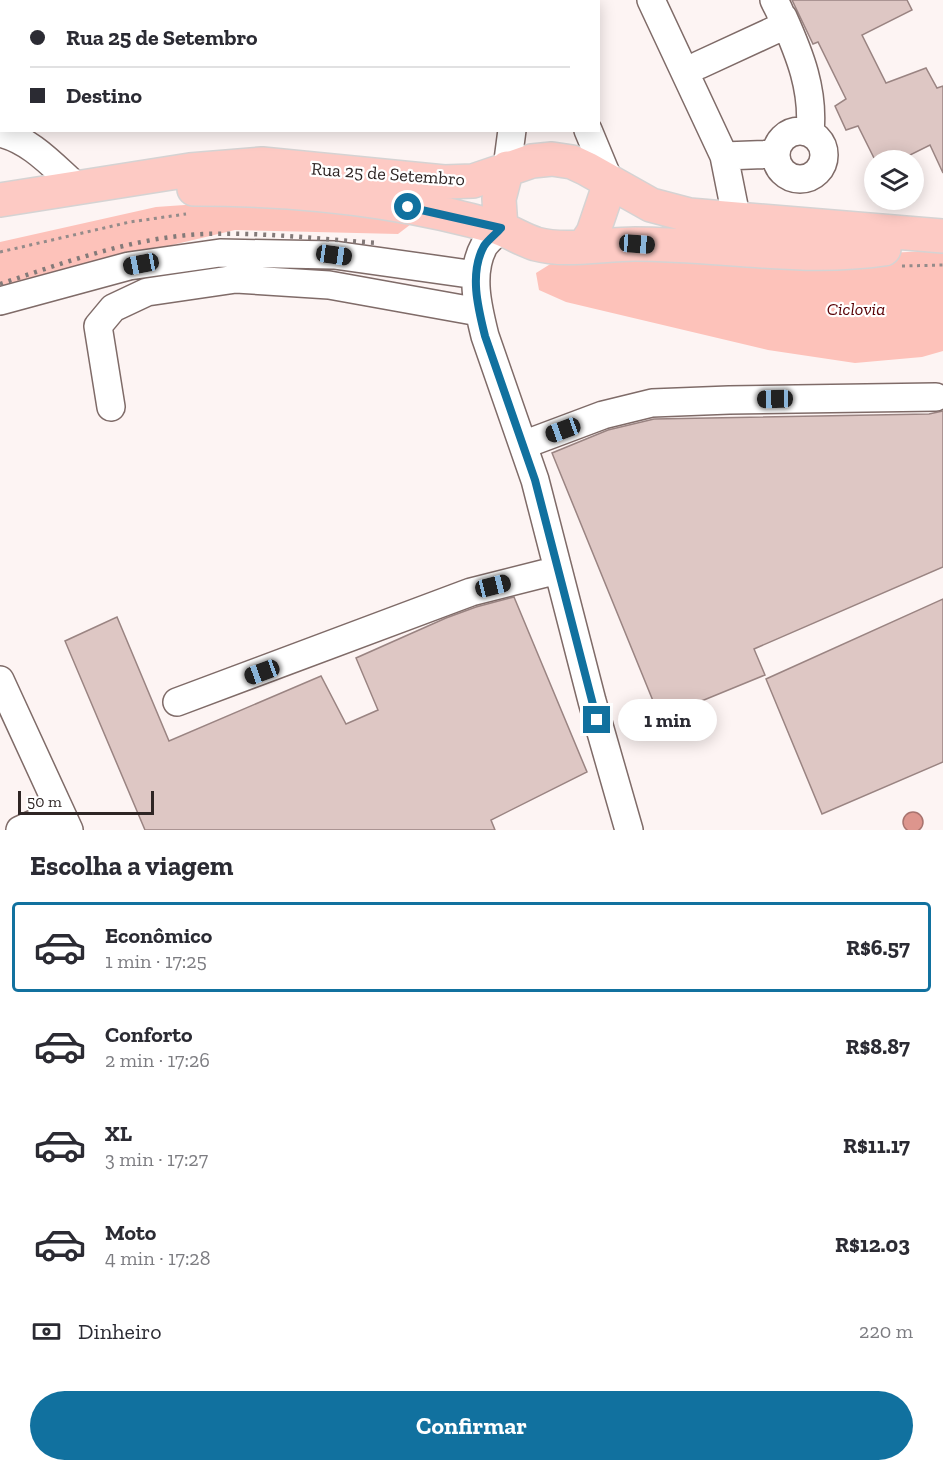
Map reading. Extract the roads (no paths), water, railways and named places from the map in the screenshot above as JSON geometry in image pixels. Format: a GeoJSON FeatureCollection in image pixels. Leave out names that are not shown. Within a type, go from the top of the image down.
{"type":"FeatureCollection","features":[{"type":"Feature","properties":{"kind":"main road","name":"Rua 25 de Setembro"},"geometry":{"type":"LineString","coordinates":[[0,200],[190,170],[262,164],[444,182],[473,180],[507,168],[552,159],[572,162],[651,205],[689,215],[737,221],[943,236]]}},
{"type":"Feature","properties":{"kind":"main road"},"geometry":{"type":"LineString","coordinates":[[501,228],[499,199],[507,168]]}},
{"type":"Feature","properties":{"kind":"main road"},"geometry":{"type":"LineString","coordinates":[[585,246],[593,233],[610,183]]}},
{"type":"Feature","properties":{"kind":"main road","name":"Rua 25 de Setembro"},"geometry":{"type":"LineString","coordinates":[[0,223],[101,201],[185,189],[259,189],[386,203],[501,228],[536,244],[562,248],[637,244],[797,253],[874,251],[943,241]]}},
{"type":"Feature","properties":{"kind":"street"},"geometry":{"type":"LineString","coordinates":[[651,0],[724,156],[737,221]]}},
{"type":"Feature","properties":{"kind":"street"},"geometry":{"type":"LineString","coordinates":[[699,65],[769,34],[782,24],[778,8]]}},
{"type":"Feature","properties":{"kind":"street"},"geometry":{"type":"LineString","coordinates":[[778,8],[802,58],[812,117],[810,132]]}},
{"type":"Feature","properties":{"kind":"street"},"geometry":{"type":"LineString","coordinates":[[798,130],[810,132],[821,142],[825,157],[820,171],[807,179],[792,178],[780,169],[775,154],[778,143],[787,134],[798,130]]}},
{"type":"Feature","properties":{"kind":"street"},"geometry":{"type":"LineString","coordinates":[[507,168],[512,132]]}},
{"type":"Feature","properties":{"kind":"street"},"geometry":{"type":"LineString","coordinates":[[589,132],[610,183]]}},
{"type":"Feature","properties":{"kind":"street"},"geometry":{"type":"LineString","coordinates":[[0,133],[11,135],[28,144],[77,187]]}},
{"type":"Feature","properties":{"kind":"street"},"geometry":{"type":"LineString","coordinates":[[724,156],[775,154]]}},
{"type":"Feature","properties":{"kind":"street"},"geometry":{"type":"LineString","coordinates":[[501,228],[484,246],[476,275],[479,312],[535,480],[628,830]]}},
{"type":"Feature","properties":{"kind":"street"},"geometry":{"type":"LineString","coordinates":[[0,301],[129,266],[220,253],[334,255],[476,275]]}},
{"type":"Feature","properties":{"kind":"street"},"geometry":{"type":"LineString","coordinates":[[111,407],[98,326],[113,309],[147,292],[236,279],[328,285],[479,312]]}},
{"type":"Feature","properties":{"kind":"street"},"geometry":{"type":"LineString","coordinates":[[523,445],[603,415],[652,404],[729,400],[936,397]]}},
{"type":"Feature","properties":{"kind":"street"},"geometry":{"type":"LineString","coordinates":[[177,702],[471,592],[558,570]]}},
{"type":"Feature","properties":{"kind":"street"},"geometry":{"type":"LineString","coordinates":[[0,680],[65,821],[20,830]]}},
{"type":"Feature","properties":{"kind":"railway"},"geometry":{"type":"LineString","coordinates":[[0,284],[100,252],[178,236],[247,234],[378,243]]}},
{"type":"Feature","properties":{"kind":"park label","name":"Ciclovia"},"geometry":{"type":"Point","coordinates":[856,309]}}]}
